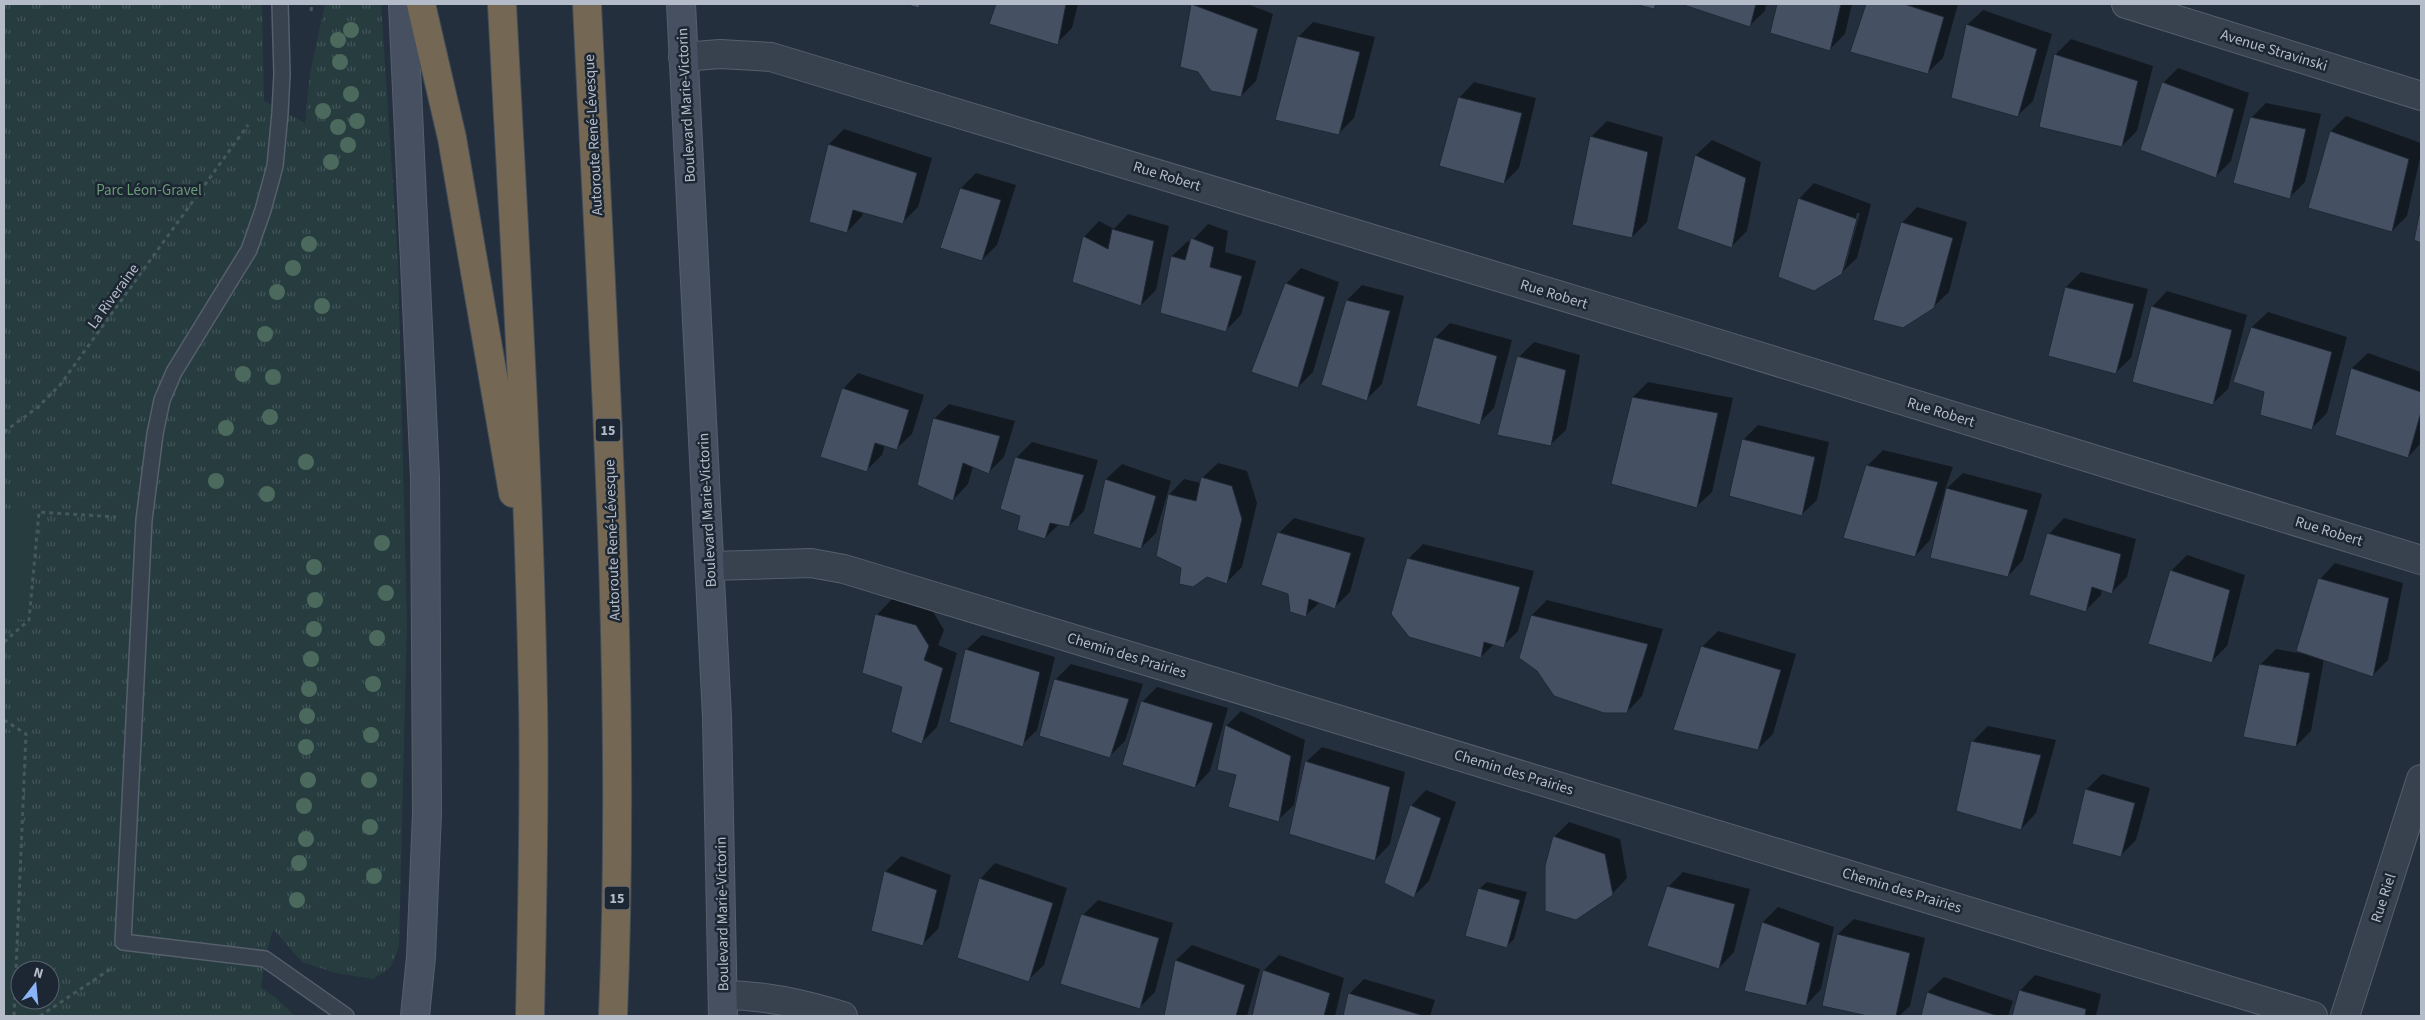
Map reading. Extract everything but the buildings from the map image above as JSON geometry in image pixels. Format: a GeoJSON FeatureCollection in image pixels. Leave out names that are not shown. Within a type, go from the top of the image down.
{"type":"FeatureCollection","features":[{"type":"Feature","properties":{"kind":"highway"},"geometry":{"type":"LineString","coordinates":[[421,4],[452,138],[529,590]]}},
{"type":"Feature","properties":{"kind":"highway"},"geometry":{"type":"LineString","coordinates":[[502,4],[523,384],[529,590],[533,793],[530,1016]]}},
{"type":"Feature","properties":{"kind":"highway","name":"Autoroute René-Lévesque"},"geometry":{"type":"LineString","coordinates":[[586,4],[610,471],[616,672],[618,862],[613,1016]]}},
{"type":"Feature","properties":{"kind":"main road"},"geometry":{"type":"LineString","coordinates":[[403,4],[425,487],[427,813],[421,957],[415,1016]]}},
{"type":"Feature","properties":{"kind":"main road","name":"Boulevard Marie-Victorin"},"geometry":{"type":"LineString","coordinates":[[681,4],[682,57],[720,781],[723,1006]]}},
{"type":"Feature","properties":{"kind":"street","name":"Avenue Stravinski"},"geometry":{"type":"LineString","coordinates":[[2126,4],[2421,96]]}},
{"type":"Feature","properties":{"kind":"street","name":"Rue Robert"},"geometry":{"type":"LineString","coordinates":[[682,57],[720,54],[771,57],[1658,325],[2421,560]]}},
{"type":"Feature","properties":{"kind":"street","name":"Chemin des Prairies"},"geometry":{"type":"LineString","coordinates":[[710,566],[811,563],[844,569],[2313,1016]]}},
{"type":"Feature","properties":{"kind":"street","name":"Rue Riel"},"geometry":{"type":"LineString","coordinates":[[2345,1016],[2421,779]]}},
{"type":"Feature","properties":{"kind":"street"},"geometry":{"type":"LineString","coordinates":[[723,1006],[750,995],[773,998],[843,1016]]}},
{"type":"Feature","properties":{"kind":"lane"},"geometry":{"type":"LineString","coordinates":[[280,4],[282,74],[275,166],[249,250],[174,372],[162,400],[155,434],[144,520],[123,942],[265,959],[346,1016]]}},
{"type":"Feature","properties":{"kind":"path","name":"La Riveraine"},"geometry":{"type":"LineString","coordinates":[[4,432],[38,408],[60,385],[226,159]]}},
{"type":"Feature","properties":{"kind":"path"},"geometry":{"type":"LineString","coordinates":[[4,642],[29,620],[39,512],[144,520]]}},
{"type":"Feature","properties":{"kind":"path"},"geometry":{"type":"LineString","coordinates":[[4,720],[26,734],[14,1016]]}},
{"type":"Feature","properties":{"kind":"path"},"geometry":{"type":"LineString","coordinates":[[40,1016],[121,963],[123,942]]}},
{"type":"Feature","properties":{"kind":"green space","name":"Parc Léon-Gravel"},"geometry":{"type":"Polygon","coordinates":[[[4,4],[262,4],[264,101],[305,123],[310,73],[325,4],[381,4],[398,262],[407,622],[399,947],[390,968],[373,979],[336,973],[302,962],[273,929],[265,959],[261,987],[295,1016],[4,1016],[4,4]]]}},
{"type":"Feature","properties":{"kind":"green space"},"geometry":{"type":"Polygon","coordinates":[[[4,509],[39,512],[29,620],[4,618],[4,509]]]}},
{"type":"Feature","properties":{"kind":"green space"},"geometry":{"type":"Polygon","coordinates":[[[4,733],[26,734],[16,960],[10,960],[10,1010],[14,1010],[14,1016],[4,1016],[4,733]]]}}]}
